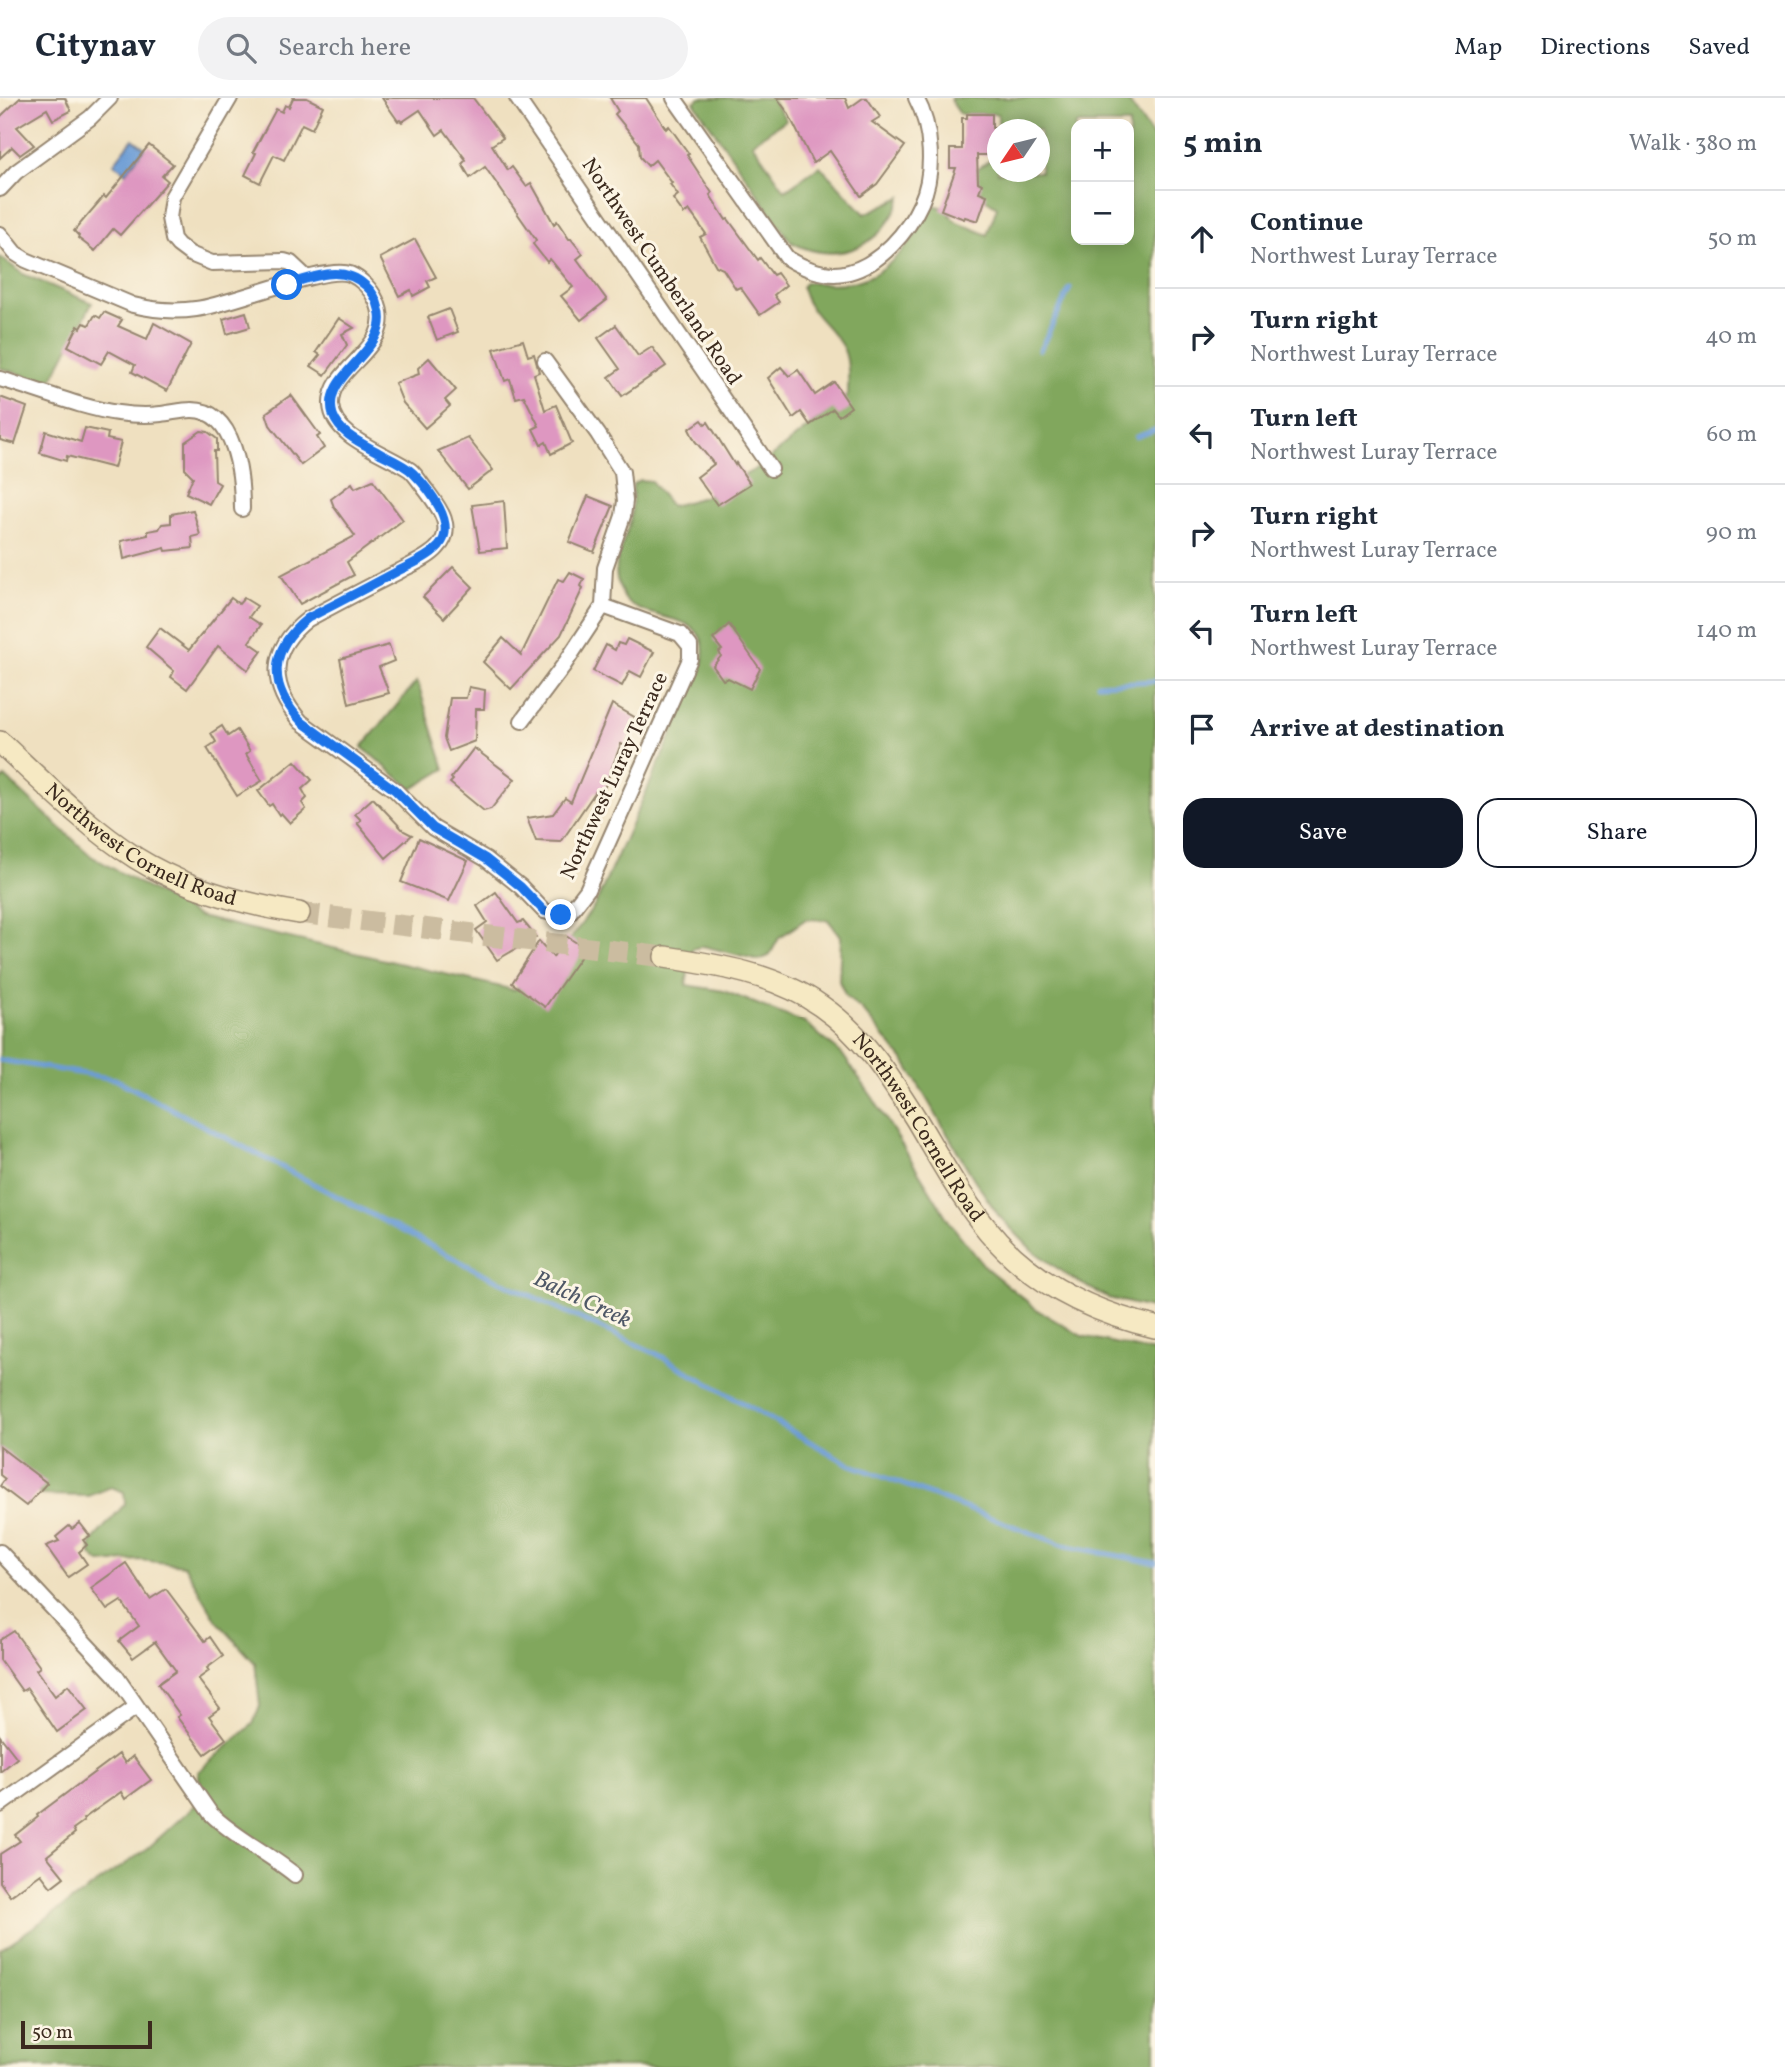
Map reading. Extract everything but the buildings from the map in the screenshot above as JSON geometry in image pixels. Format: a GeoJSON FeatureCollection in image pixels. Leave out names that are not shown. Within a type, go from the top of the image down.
{"type":"FeatureCollection","features":[{"type":"Feature","properties":{"kind":"main road","name":"Northwest Cornell Road"},"geometry":{"type":"LineString","coordinates":[[0,742],[83,818],[137,858],[158,870],[218,893],[299,913]]}},
{"type":"Feature","properties":{"kind":"main road","name":"Northwest Cornell Road"},"geometry":{"type":"LineString","coordinates":[[665,957],[749,973],[819,1005],[853,1032],[886,1071],[961,1194],[999,1243],[1051,1286],[1079,1302],[1129,1321],[1155,1326]]}},
{"type":"Feature","properties":{"kind":"street"},"geometry":{"type":"LineString","coordinates":[[0,188],[16,172],[90,118],[110,98]]}},
{"type":"Feature","properties":{"kind":"street"},"geometry":{"type":"LineString","coordinates":[[230,98],[172,197],[170,218],[173,239],[190,254],[212,263],[284,261],[291,263],[307,278]]}},
{"type":"Feature","properties":{"kind":"street","name":"Northwest Cumberland Road"},"geometry":{"type":"LineString","coordinates":[[517,98],[771,469]]}},
{"type":"Feature","properties":{"kind":"street"},"geometry":{"type":"LineString","coordinates":[[674,98],[787,258],[802,267],[834,273],[848,272],[874,261],[892,246],[921,202],[930,153],[922,108],[916,98]]}},
{"type":"Feature","properties":{"kind":"street","name":"Northwest Luray Terrace"},"geometry":{"type":"LineString","coordinates":[[0,234],[15,253],[26,260],[133,305],[149,309],[198,309],[307,278],[338,272],[358,279],[373,295],[382,323],[378,333],[338,384],[332,396],[333,415],[345,433],[412,471],[440,508],[445,529],[439,546],[417,561],[308,618],[296,628],[282,650],[277,675],[278,688],[289,708],[302,722],[395,790],[433,828],[486,859],[521,887],[536,905],[553,914],[570,912],[587,890],[690,660],[690,646],[680,634],[603,606]]}},
{"type":"Feature","properties":{"kind":"street"},"geometry":{"type":"LineString","coordinates":[[522,722],[565,665],[603,606],[605,568],[623,516],[622,472],[545,361]]}},
{"type":"Feature","properties":{"kind":"street"},"geometry":{"type":"LineString","coordinates":[[0,379],[114,412],[159,415],[191,410],[214,416],[229,434],[242,485],[242,509]]}},
{"type":"Feature","properties":{"kind":"street"},"geometry":{"type":"LineString","coordinates":[[0,1552],[53,1612],[100,1657],[211,1814],[223,1826],[271,1856],[295,1875]]}},
{"type":"Feature","properties":{"kind":"street"},"geometry":{"type":"LineString","coordinates":[[0,1805],[136,1707]]}},
{"type":"Feature","properties":{"kind":"green space"},"geometry":{"type":"Polygon","coordinates":[[[700,98],[771,98],[786,120],[752,143],[785,190],[820,166],[865,214],[901,197],[893,214],[871,239],[842,252],[809,249],[791,242],[694,102],[700,98]]]}},
{"type":"Feature","properties":{"kind":"green space"},"geometry":{"type":"Polygon","coordinates":[[[951,98],[1126,98],[1155,139],[1155,1309],[1108,1298],[1071,1278],[1032,1250],[999,1216],[905,1062],[862,1010],[846,997],[839,981],[841,936],[828,920],[806,919],[779,938],[769,956],[759,960],[703,946],[692,949],[686,985],[724,991],[805,1023],[842,1054],[873,1098],[950,1223],[986,1268],[1039,1311],[1082,1336],[1155,1352],[1155,2067],[0,2067],[0,1950],[147,1849],[203,1798],[198,1772],[253,1724],[260,1706],[255,1663],[217,1621],[184,1565],[140,1560],[100,1563],[91,1555],[91,1542],[125,1504],[124,1492],[111,1487],[89,1496],[41,1495],[0,1453],[0,782],[5,777],[91,856],[199,917],[514,990],[550,967],[595,905],[694,687],[703,660],[703,644],[697,632],[688,625],[635,607],[625,599],[622,592],[616,572],[631,517],[633,484],[640,480],[651,481],[671,506],[704,497],[756,469],[848,395],[845,351],[808,304],[802,287],[806,282],[854,282],[879,271],[914,237],[933,205],[945,208],[955,221],[987,235],[997,207],[976,193],[977,169],[987,162],[987,182],[1050,182],[1050,119],[998,119],[998,114],[960,114],[951,98]]]}},
{"type":"Feature","properties":{"kind":"green space"},"geometry":{"type":"Polygon","coordinates":[[[0,257],[23,274],[92,303],[50,383],[0,368],[0,257]]]}},
{"type":"Feature","properties":{"kind":"green space"},"geometry":{"type":"Polygon","coordinates":[[[417,681],[445,769],[412,789],[362,747],[417,681]]]}},
{"type":"Feature","properties":{"kind":"water"},"geometry":{"type":"Polygon","coordinates":[[[133,139],[145,148],[126,173],[114,163],[133,139]]]}},
{"type":"Feature","properties":{"kind":"waterway"},"geometry":{"type":"LineString","coordinates":[[1040,350],[1070,288]]}},
{"type":"Feature","properties":{"kind":"waterway"},"geometry":{"type":"LineString","coordinates":[[1136,437],[1155,430]]}},
{"type":"Feature","properties":{"kind":"waterway"},"geometry":{"type":"LineString","coordinates":[[1098,684],[1155,681]]}},
{"type":"Feature","properties":{"kind":"waterway","name":"Balch Creek"},"geometry":{"type":"LineString","coordinates":[[0,1060],[115,1079],[482,1273],[657,1354],[849,1464],[1063,1545],[1155,1563]]}},
{"type":"Feature","properties":{"kind":"tunnel"},"geometry":{"type":"LineString","coordinates":[[299,913],[665,957]]}},
{"type":"Feature","properties":{"kind":"route"},"geometry":{"type":"LineString","coordinates":[[287,285],[338,272],[349,274],[370,289],[377,301],[382,323],[378,333],[338,384],[332,396],[333,415],[345,433],[412,471],[440,508],[445,529],[439,546],[417,561],[308,618],[296,628],[282,650],[277,675],[278,688],[289,708],[302,722],[395,790],[433,828],[486,859],[521,887],[544,911],[561,915]]}}]}
